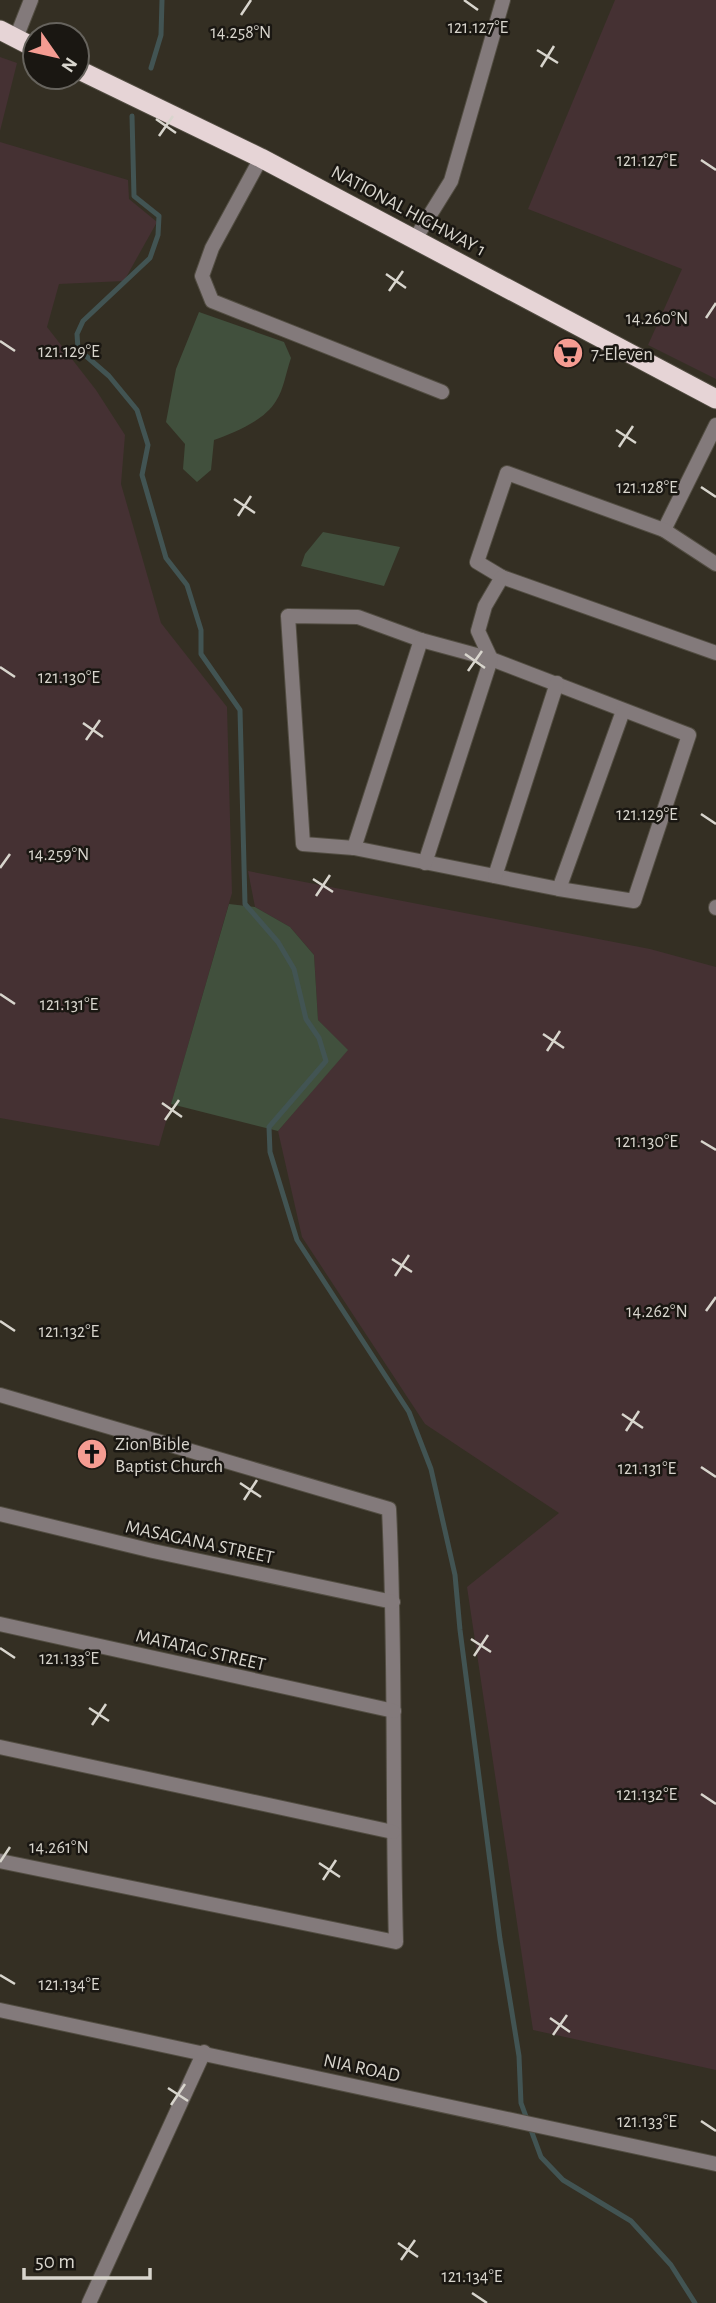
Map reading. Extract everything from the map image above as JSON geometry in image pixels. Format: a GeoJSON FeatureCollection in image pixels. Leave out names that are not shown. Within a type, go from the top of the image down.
{"type":"FeatureCollection","features":[{"type":"Feature","properties":{"kind":"highway","name":"NATIONAL HIGHWAY 1"},"geometry":{"type":"LineString","coordinates":[[91,76],[261,158],[716,399]]}},
{"type":"Feature","properties":{"kind":"street"},"geometry":{"type":"LineString","coordinates":[[8,34],[31,0]]}},
{"type":"Feature","properties":{"kind":"street"},"geometry":{"type":"LineString","coordinates":[[415,239],[452,181],[503,0]]}},
{"type":"Feature","properties":{"kind":"street"},"geometry":{"type":"LineString","coordinates":[[261,158],[212,248],[202,276],[212,301],[442,392]]}},
{"type":"Feature","properties":{"kind":"street"},"geometry":{"type":"LineString","coordinates":[[664,530],[716,425]]}},
{"type":"Feature","properties":{"kind":"street"},"geometry":{"type":"LineString","coordinates":[[716,564],[664,530],[507,473],[477,562],[502,578],[716,653]]}},
{"type":"Feature","properties":{"kind":"street"},"geometry":{"type":"LineString","coordinates":[[425,863],[491,659],[478,631],[485,607],[502,578]]}},
{"type":"Feature","properties":{"kind":"street"},"geometry":{"type":"LineString","coordinates":[[288,616],[358,617],[421,640],[491,659],[689,735],[634,901],[559,889],[354,848],[303,844],[288,616]]}},
{"type":"Feature","properties":{"kind":"street"},"geometry":{"type":"LineString","coordinates":[[354,848],[421,640]]}},
{"type":"Feature","properties":{"kind":"street"},"geometry":{"type":"LineString","coordinates":[[495,876],[557,683]]}},
{"type":"Feature","properties":{"kind":"street"},"geometry":{"type":"LineString","coordinates":[[559,889],[623,710]]}},
{"type":"Feature","properties":{"kind":"street"},"geometry":{"type":"LineString","coordinates":[[0,1395],[389,1509],[393,1602],[396,1942],[0,1861]]}},
{"type":"Feature","properties":{"kind":"street","name":"MASAGANA STREET"},"geometry":{"type":"LineString","coordinates":[[0,1514],[153,1552],[393,1602]]}},
{"type":"Feature","properties":{"kind":"street","name":"MATATAG STREET"},"geometry":{"type":"LineString","coordinates":[[0,1624],[394,1711]]}},
{"type":"Feature","properties":{"kind":"street"},"geometry":{"type":"LineString","coordinates":[[0,1747],[393,1832]]}},
{"type":"Feature","properties":{"kind":"street","name":"NIA ROAD"},"geometry":{"type":"LineString","coordinates":[[0,2010],[716,2164]]}},
{"type":"Feature","properties":{"kind":"street"},"geometry":{"type":"LineString","coordinates":[[89,2303],[204,2052]]}},
{"type":"Feature","properties":{"kind":"shaded area"},"geometry":{"type":"Polygon","coordinates":[[[615,0],[716,0],[716,379],[648,345],[682,269],[528,209],[615,0]]]}},
{"type":"Feature","properties":{"kind":"shaded area"},"geometry":{"type":"Polygon","coordinates":[[[0,57],[17,63],[0,131],[0,57]]]}},
{"type":"Feature","properties":{"kind":"shaded area"},"geometry":{"type":"Polygon","coordinates":[[[0,142],[128,180],[129,199],[157,222],[124,281],[59,284],[47,327],[96,390],[125,435],[121,484],[161,623],[227,707],[232,893],[159,1146],[0,1118],[0,142]]]}},
{"type":"Feature","properties":{"kind":"shaded area"},"geometry":{"type":"Polygon","coordinates":[[[248,871],[650,949],[716,967],[716,2070],[533,2030],[467,1587],[559,1513],[425,1424],[302,1237],[278,1131],[347,1050],[318,1020],[314,955],[290,927],[255,907],[248,871]]]}},
{"type":"Feature","properties":{"kind":"green space"},"geometry":{"type":"Polygon","coordinates":[[[199,312],[284,342],[291,358],[281,391],[271,408],[248,425],[214,440],[211,470],[197,482],[183,469],[185,444],[166,422],[176,369],[199,312]]]}},
{"type":"Feature","properties":{"kind":"green space"},"geometry":{"type":"Polygon","coordinates":[[[323,532],[400,547],[384,586],[301,566],[305,554],[323,532]]]}},
{"type":"Feature","properties":{"kind":"green space"},"geometry":{"type":"Polygon","coordinates":[[[229,904],[255,907],[290,927],[314,955],[318,1020],[348,1050],[278,1131],[171,1104],[229,904]]]}},
{"type":"Feature","properties":{"kind":"waterway"},"geometry":{"type":"LineString","coordinates":[[151,68],[161,35],[162,0]]}},
{"type":"Feature","properties":{"kind":"waterway"},"geometry":{"type":"LineString","coordinates":[[132,116],[134,196],[159,216],[158,235],[150,258],[83,321],[77,334],[78,349],[109,376],[137,410],[148,445],[142,475],[166,558],[187,585],[201,630],[201,654],[240,710],[245,904],[278,942],[294,969],[306,1019],[319,1038],[326,1061],[269,1127],[270,1152],[297,1240],[409,1412],[431,1469],[455,1575],[500,1939],[519,2056],[521,2103],[541,2157],[563,2180],[631,2221],[671,2265],[695,2303]]}},
{"type":"Feature","properties":{"kind":"place","name":"7-Eleven"},"geometry":{"type":"Point","coordinates":[568,353]}},
{"type":"Feature","properties":{"kind":"place","name":"Zion Bible Baptist Church"},"geometry":{"type":"Point","coordinates":[92,1454]}}]}
